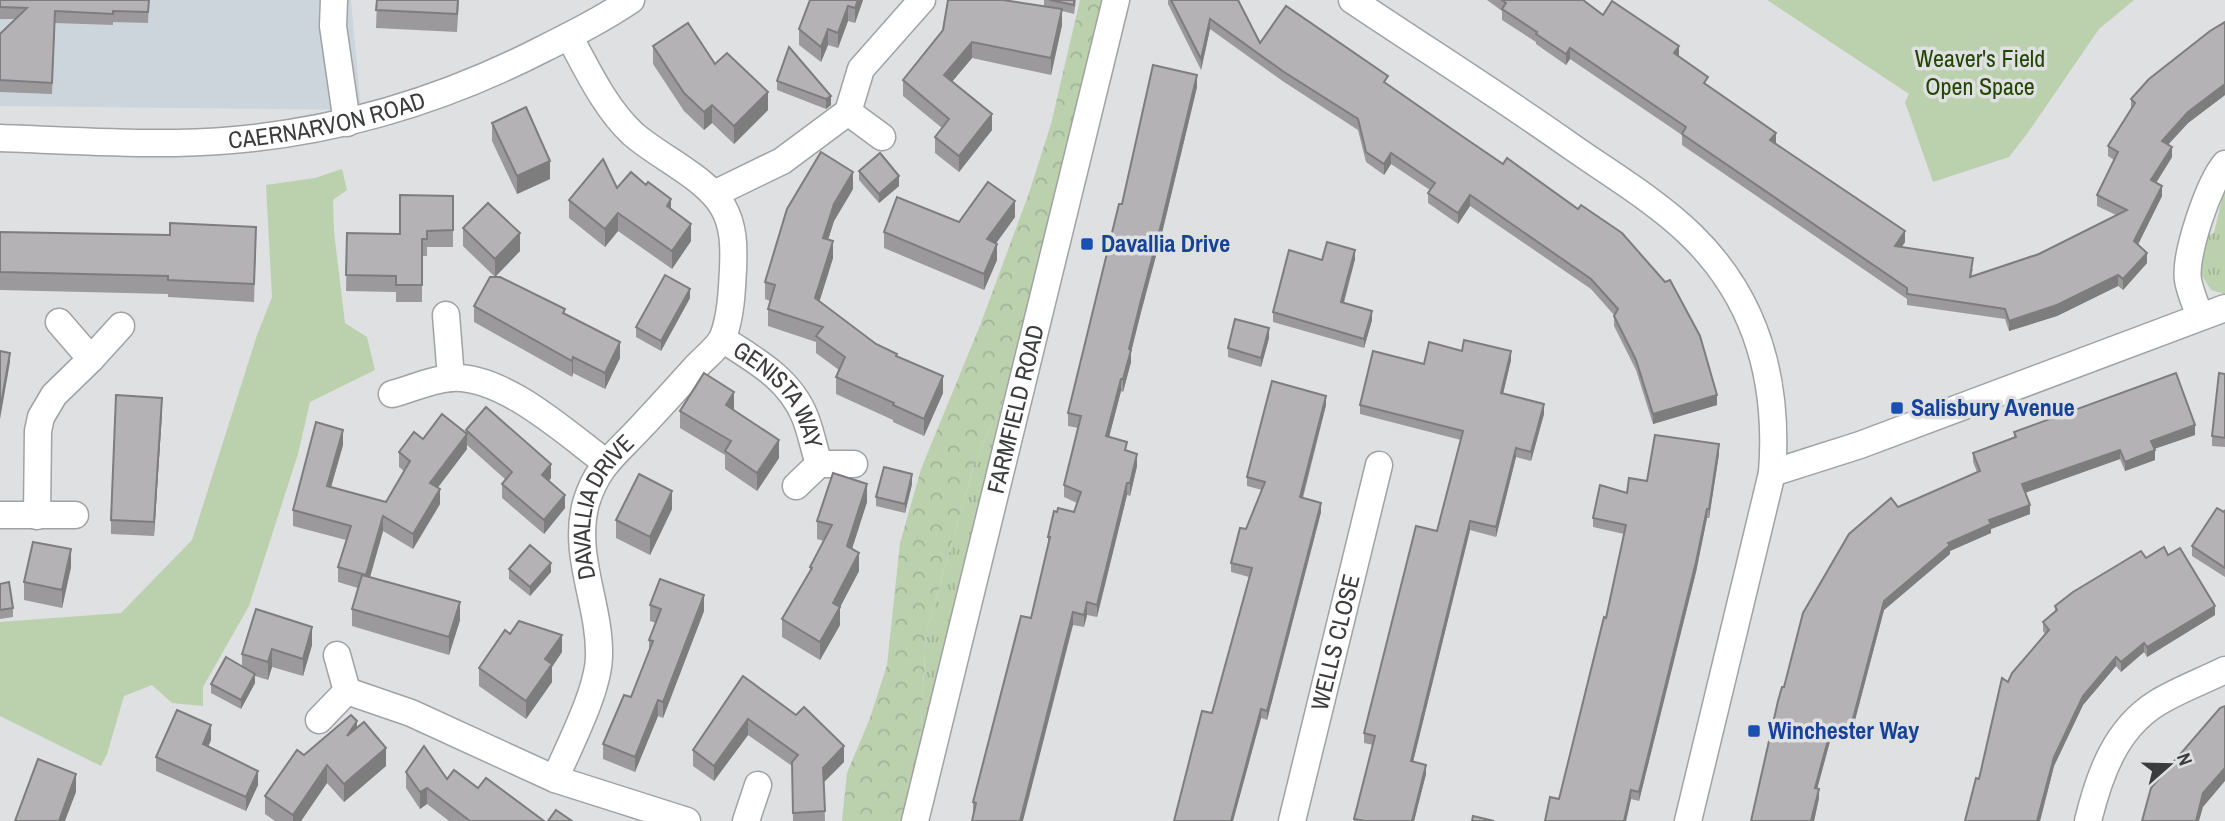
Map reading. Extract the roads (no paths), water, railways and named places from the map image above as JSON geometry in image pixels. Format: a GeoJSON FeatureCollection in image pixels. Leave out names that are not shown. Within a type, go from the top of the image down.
{"type":"FeatureCollection","features":[{"type":"Feature","properties":{"kind":"street"},"geometry":{"type":"LineString","coordinates":[[334,0],[333,26],[347,123]]}},
{"type":"Feature","properties":{"kind":"street","name":"CAERNARVON ROAD"},"geometry":{"type":"LineString","coordinates":[[0,138],[177,143],[268,137],[347,123],[424,101],[496,73],[569,36],[631,0]]}},
{"type":"Feature","properties":{"kind":"street"},"geometry":{"type":"LineString","coordinates":[[714,194],[782,161],[848,112],[861,69],[922,0]]}},
{"type":"Feature","properties":{"kind":"street","name":"FARMFIELD ROAD"},"geometry":{"type":"LineString","coordinates":[[915,821],[1116,0]]}},
{"type":"Feature","properties":{"kind":"street"},"geometry":{"type":"LineString","coordinates":[[1352,0],[1541,125],[1657,207],[1693,237],[1714,261],[1748,314],[1769,376],[1774,408],[1772,472],[1688,821]]}},
{"type":"Feature","properties":{"kind":"street"},"geometry":{"type":"LineString","coordinates":[[569,36],[623,124],[651,148],[702,182],[714,194],[726,214],[733,236],[732,285],[722,339]]}},
{"type":"Feature","properties":{"kind":"street"},"geometry":{"type":"LineString","coordinates":[[848,112],[883,138]]}},
{"type":"Feature","properties":{"kind":"street"},"geometry":{"type":"LineString","coordinates":[[2200,317],[2188,279],[2188,258],[2205,202],[2225,164]]}},
{"type":"Feature","properties":{"kind":"street"},"geometry":{"type":"LineString","coordinates":[[1772,472],[1860,445],[2225,308]]}},
{"type":"Feature","properties":{"kind":"street"},"geometry":{"type":"LineString","coordinates":[[446,315],[451,378]]}},
{"type":"Feature","properties":{"kind":"street"},"geometry":{"type":"LineString","coordinates":[[59,323],[91,359]]}},
{"type":"Feature","properties":{"kind":"street"},"geometry":{"type":"LineString","coordinates":[[37,516],[38,431],[41,417],[54,395],[121,326]]}},
{"type":"Feature","properties":{"kind":"street","name":"DAVALLIA DRIVE"},"geometry":{"type":"LineString","coordinates":[[555,779],[597,678],[599,636],[585,570],[582,530],[593,483],[605,462],[722,339]]}},
{"type":"Feature","properties":{"kind":"street","name":"GENISTA WAY"},"geometry":{"type":"LineString","coordinates":[[722,339],[770,370],[790,390],[804,416],[819,464]]}},
{"type":"Feature","properties":{"kind":"street"},"geometry":{"type":"LineString","coordinates":[[392,394],[428,382],[451,378],[498,387],[605,462]]}},
{"type":"Feature","properties":{"kind":"street","name":"GENISTA WAY"},"geometry":{"type":"LineString","coordinates":[[796,486],[819,464],[855,464]]}},
{"type":"Feature","properties":{"kind":"street","name":"WELLS CLOSE"},"geometry":{"type":"LineString","coordinates":[[1292,821],[1379,465]]}},
{"type":"Feature","properties":{"kind":"street"},"geometry":{"type":"LineString","coordinates":[[0,515],[75,515]]}},
{"type":"Feature","properties":{"kind":"street"},"geometry":{"type":"LineString","coordinates":[[337,655],[347,691]]}},
{"type":"Feature","properties":{"kind":"street"},"geometry":{"type":"LineString","coordinates":[[2088,821],[2103,769],[2128,729],[2157,703],[2225,670]]}},
{"type":"Feature","properties":{"kind":"street"},"geometry":{"type":"LineString","coordinates":[[347,691],[456,732],[512,761],[555,779],[687,821]]}},
{"type":"Feature","properties":{"kind":"street"},"geometry":{"type":"LineString","coordinates":[[319,720],[347,691]]}},
{"type":"Feature","properties":{"kind":"street"},"geometry":{"type":"LineString","coordinates":[[746,821],[758,785]]}},
{"type":"Feature","properties":{"kind":"place","name":"Davallia Drive"},"geometry":{"type":"Point","coordinates":[1087,244]}},
{"type":"Feature","properties":{"kind":"place","name":"Salisbury Avenue"},"geometry":{"type":"Point","coordinates":[1897,408]}},
{"type":"Feature","properties":{"kind":"place","name":"Winchester Way"},"geometry":{"type":"Point","coordinates":[1754,731]}},
{"type":"Feature","properties":{"kind":"park label","name":"Weaver's Field Open Space"},"geometry":{"type":"Point","coordinates":[1980,73]}}]}
